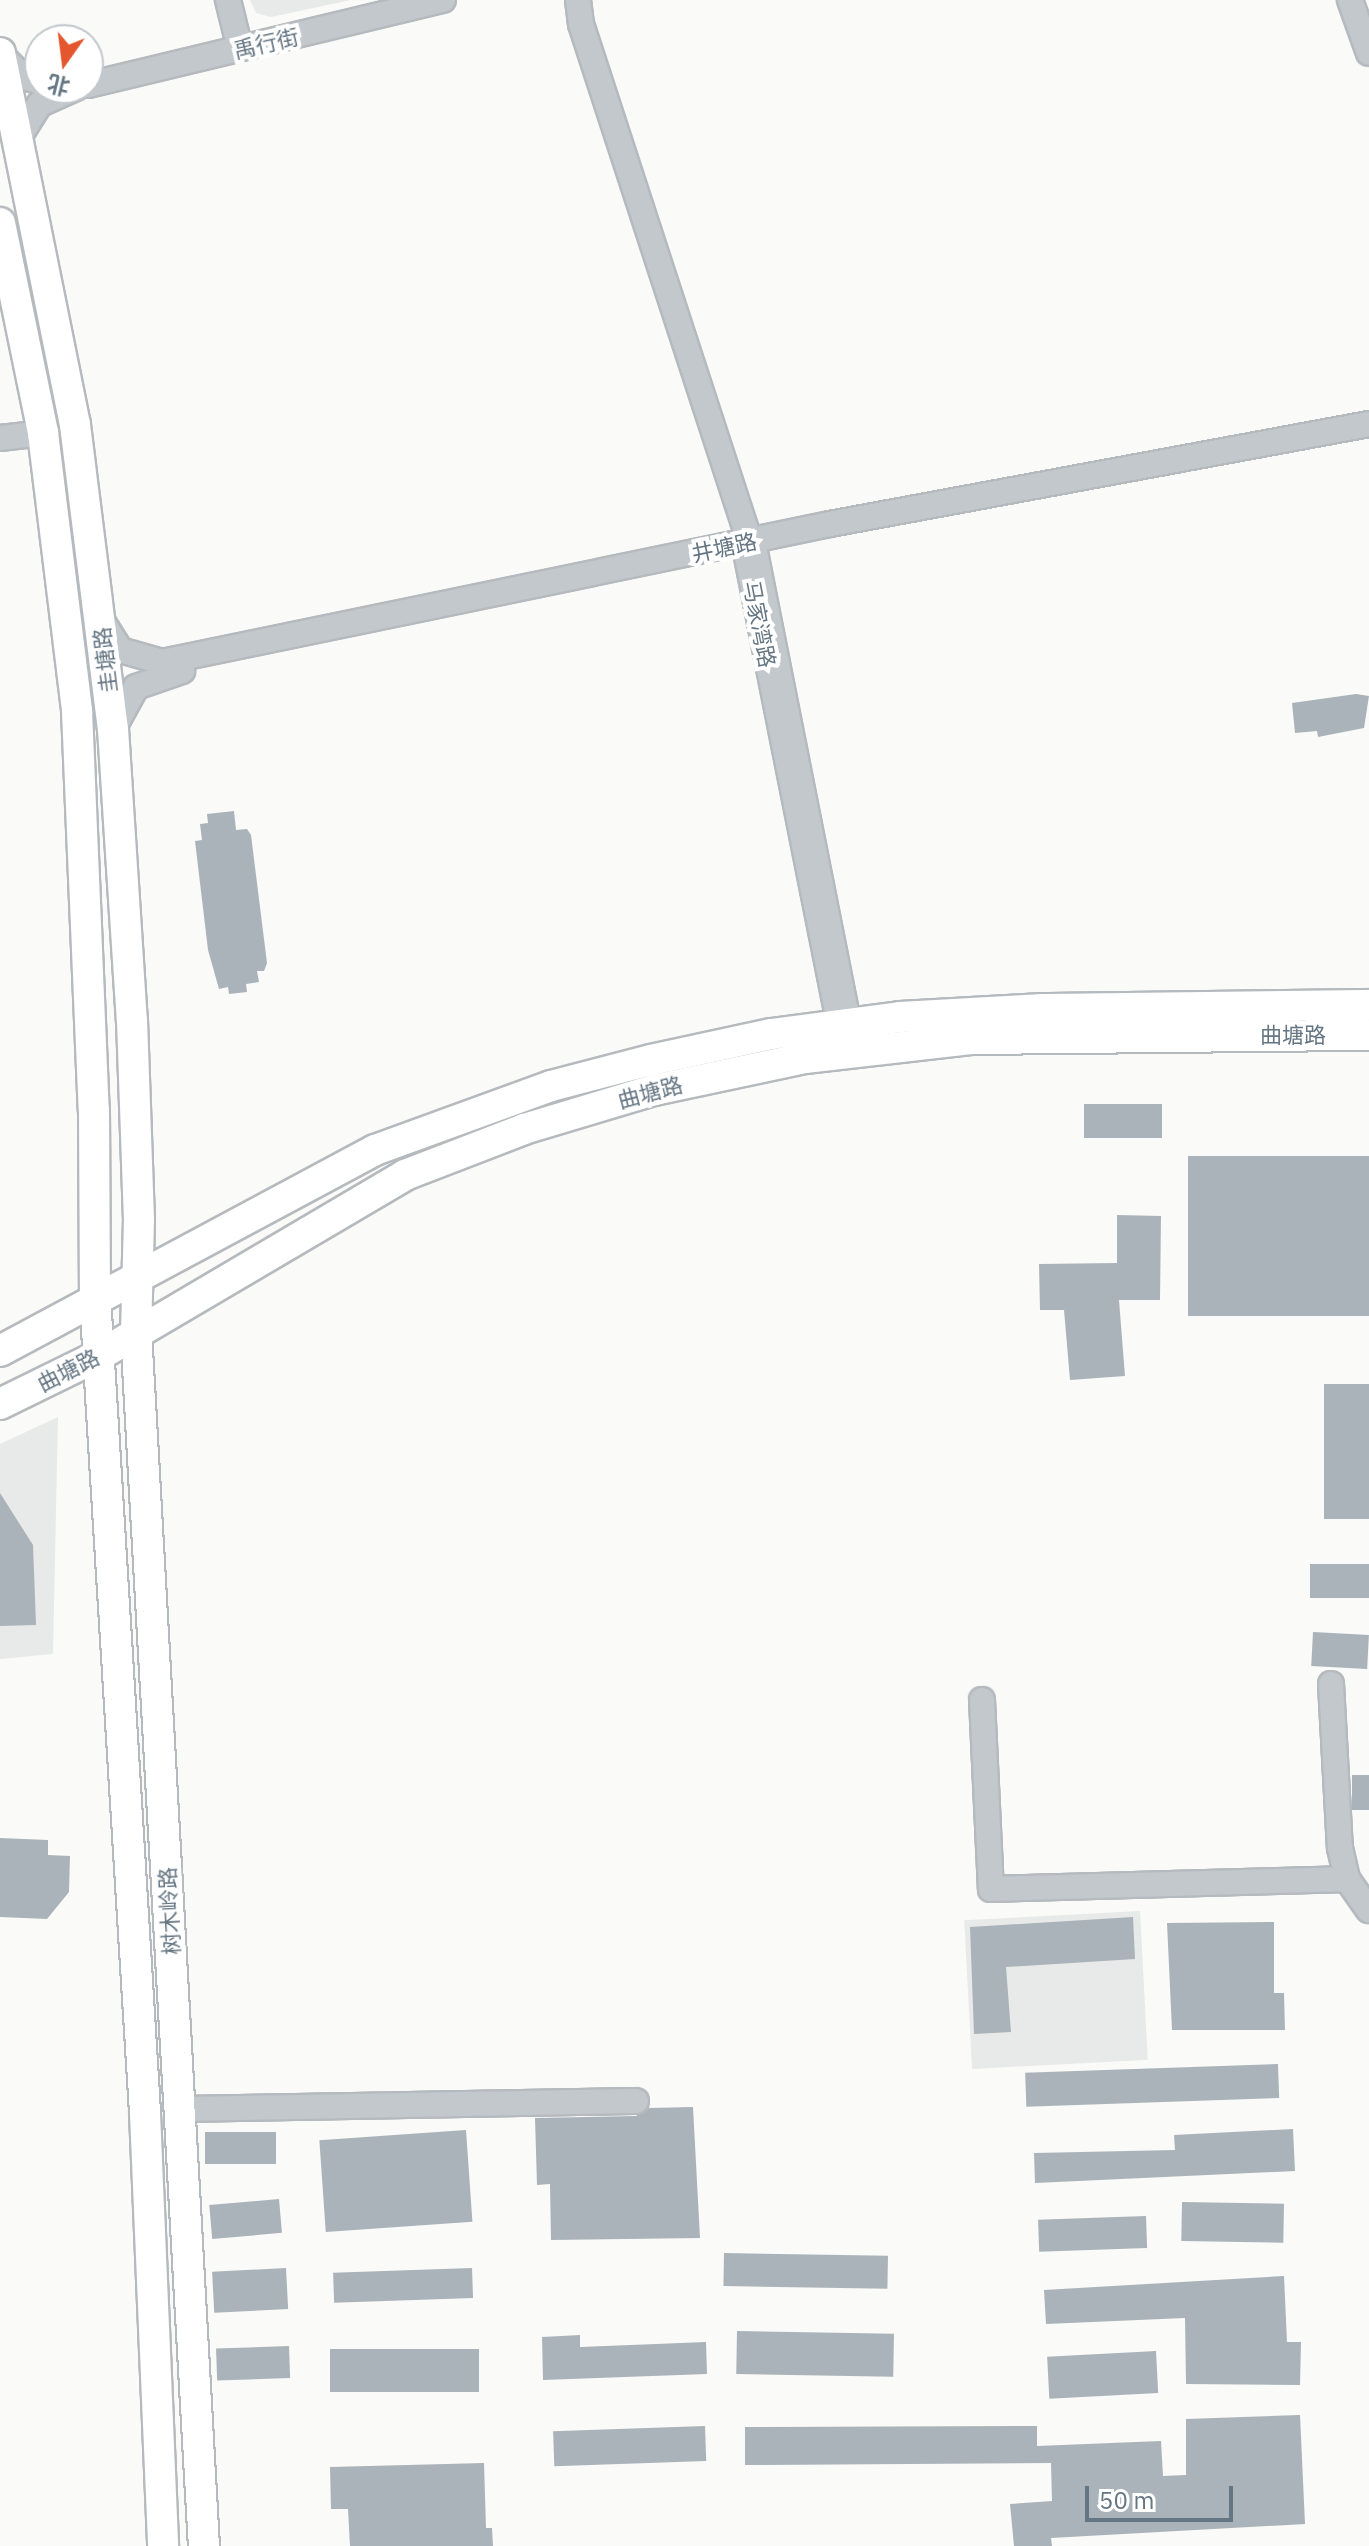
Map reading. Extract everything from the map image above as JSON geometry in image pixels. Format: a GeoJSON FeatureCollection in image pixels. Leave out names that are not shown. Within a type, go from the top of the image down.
{"type":"FeatureCollection","features":[{"type":"Feature","properties":{"kind":"main road","name":"圭塘路"},"geometry":{"type":"LineString","coordinates":[[0,54],[72,411],[101,617],[113,729],[132,1020],[137,1276]]}},
{"type":"Feature","properties":{"kind":"main road","name":"圭塘路"},"geometry":{"type":"LineString","coordinates":[[0,223],[43,433],[77,711],[94,1110],[95,1297]]}},
{"type":"Feature","properties":{"kind":"main road","name":"曲塘路"},"geometry":{"type":"LineString","coordinates":[[0,1404],[98,1356],[405,1175],[524,1129],[640,1094],[847,1038],[1043,1009],[1369,1005]]}},
{"type":"Feature","properties":{"kind":"main road","name":"曲塘路"},"geometry":{"type":"LineString","coordinates":[[0,1351],[328,1172],[551,1086],[771,1034],[973,1039],[1369,1035]]}},
{"type":"Feature","properties":{"kind":"main road","name":"树木岭路"},"geometry":{"type":"LineString","coordinates":[[137,1276],[136,1331],[204,2546]]}},
{"type":"Feature","properties":{"kind":"main road","name":"树木岭路"},"geometry":{"type":"LineString","coordinates":[[95,1297],[145,2113],[163,2546]]}},
{"type":"Feature","properties":{"kind":"street"},"geometry":{"type":"LineString","coordinates":[[228,0],[239,44]]}},
{"type":"Feature","properties":{"kind":"street","name":"禹行街"},"geometry":{"type":"LineString","coordinates":[[104,81],[396,0]]}},
{"type":"Feature","properties":{"kind":"street","name":"禹行街"},"geometry":{"type":"LineString","coordinates":[[104,72],[443,0]]}},
{"type":"Feature","properties":{"kind":"street","name":"马家湾路"},"geometry":{"type":"LineString","coordinates":[[578,0],[581,24],[749,544],[847,1038]]}},
{"type":"Feature","properties":{"kind":"street"},"geometry":{"type":"LineString","coordinates":[[1350,0],[1369,53]]}},
{"type":"Feature","properties":{"kind":"street"},"geometry":{"type":"LineString","coordinates":[[0,54],[24,77]]}},
{"type":"Feature","properties":{"kind":"street"},"geometry":{"type":"LineString","coordinates":[[19,137],[40,104]]}},
{"type":"Feature","properties":{"kind":"street","name":"井塘路"},"geometry":{"type":"LineString","coordinates":[[101,617],[120,650],[162,662],[1369,424]]}},
{"type":"Feature","properties":{"kind":"street"},"geometry":{"type":"LineString","coordinates":[[0,438],[43,433]]}},
{"type":"Feature","properties":{"kind":"street","name":"井塘路"},"geometry":{"type":"LineString","coordinates":[[113,729],[136,687],[163,675],[749,544],[1369,435]]}},
{"type":"Feature","properties":{"kind":"street"},"geometry":{"type":"LineString","coordinates":[[1331,1684],[1340,1848],[1347,1879],[1369,1910]]}},
{"type":"Feature","properties":{"kind":"street"},"geometry":{"type":"LineString","coordinates":[[982,1700],[991,1889],[1347,1879]]}},
{"type":"Feature","properties":{"kind":"street"},"geometry":{"type":"LineString","coordinates":[[180,2109],[636,2101]]}},
{"type":"Feature","properties":{"kind":"shaded area"},"geometry":{"type":"Polygon","coordinates":[[[250,0],[351,0],[271,17],[256,13],[250,0]]]}},
{"type":"Feature","properties":{"kind":"shaded area"},"geometry":{"type":"Polygon","coordinates":[[[58,1417],[53,1654],[0,1659],[0,1444],[58,1417]]]}},
{"type":"Feature","properties":{"kind":"shaded area"},"geometry":{"type":"Polygon","coordinates":[[[1140,1911],[1148,2060],[972,2069],[964,1920],[1140,1911]]]}},
{"type":"Feature","properties":{"kind":"building"},"geometry":{"type":"Polygon","coordinates":[[[1356,694],[1369,696],[1364,728],[1318,737],[1317,731],[1295,733],[1292,703],[1356,694]]]}},
{"type":"Feature","properties":{"kind":"building"},"geometry":{"type":"Polygon","coordinates":[[[234,811],[236,830],[247,829],[251,835],[267,963],[264,971],[257,971],[259,982],[246,984],[247,992],[229,994],[228,987],[219,989],[208,950],[195,841],[202,840],[200,824],[208,823],[207,814],[234,811]]]}},
{"type":"Feature","properties":{"kind":"building"},"geometry":{"type":"Polygon","coordinates":[[[1084,1104],[1162,1104],[1162,1138],[1084,1138],[1084,1104]]]}},
{"type":"Feature","properties":{"kind":"building"},"geometry":{"type":"Polygon","coordinates":[[[1188,1156],[1369,1156],[1369,1316],[1188,1316],[1188,1156]]]}},
{"type":"Feature","properties":{"kind":"building"},"geometry":{"type":"Polygon","coordinates":[[[1117,1215],[1161,1216],[1160,1300],[1119,1300],[1125,1376],[1070,1380],[1064,1310],[1040,1310],[1039,1264],[1117,1263],[1117,1215]]]}},
{"type":"Feature","properties":{"kind":"building"},"geometry":{"type":"Polygon","coordinates":[[[1324,1384],[1369,1384],[1369,1519],[1324,1519],[1324,1384]]]}},
{"type":"Feature","properties":{"kind":"building"},"geometry":{"type":"Polygon","coordinates":[[[0,1493],[33,1545],[36,1625],[0,1626],[0,1493]]]}},
{"type":"Feature","properties":{"kind":"building"},"geometry":{"type":"Polygon","coordinates":[[[1310,1564],[1369,1564],[1369,1598],[1310,1598],[1310,1564]]]}},
{"type":"Feature","properties":{"kind":"building"},"geometry":{"type":"Polygon","coordinates":[[[1313,1632],[1369,1635],[1367,1669],[1311,1666],[1313,1632]]]}},
{"type":"Feature","properties":{"kind":"building"},"geometry":{"type":"Polygon","coordinates":[[[1352,1775],[1369,1775],[1369,1810],[1352,1810],[1352,1775]]]}},
{"type":"Feature","properties":{"kind":"building"},"geometry":{"type":"Polygon","coordinates":[[[0,1838],[48,1840],[48,1855],[70,1856],[69,1892],[47,1919],[0,1917],[0,1838]]]}},
{"type":"Feature","properties":{"kind":"building"},"geometry":{"type":"Polygon","coordinates":[[[1133,1917],[1135,1959],[1006,1967],[1011,2032],[974,2034],[970,1927],[1133,1917]]]}},
{"type":"Feature","properties":{"kind":"building"},"geometry":{"type":"Polygon","coordinates":[[[1274,1922],[1274,1993],[1284,1993],[1285,2030],[1172,2030],[1167,1923],[1274,1922]]]}},
{"type":"Feature","properties":{"kind":"building"},"geometry":{"type":"Polygon","coordinates":[[[1278,2064],[1279,2098],[1026,2107],[1025,2073],[1278,2064]]]}},
{"type":"Feature","properties":{"kind":"building"},"geometry":{"type":"Polygon","coordinates":[[[693,2107],[700,2238],[551,2240],[550,2184],[537,2185],[535,2118],[636,2116],[649,2108],[693,2107]]]}},
{"type":"Feature","properties":{"kind":"building"},"geometry":{"type":"Polygon","coordinates":[[[1293,2129],[1295,2171],[1035,2183],[1034,2153],[1175,2150],[1174,2135],[1293,2129]]]}},
{"type":"Feature","properties":{"kind":"building"},"geometry":{"type":"Polygon","coordinates":[[[466,2130],[472,2222],[326,2232],[319,2140],[466,2130]]]}},
{"type":"Feature","properties":{"kind":"building"},"geometry":{"type":"Polygon","coordinates":[[[205,2132],[276,2132],[276,2164],[205,2164],[205,2132]]]}},
{"type":"Feature","properties":{"kind":"building"},"geometry":{"type":"Polygon","coordinates":[[[279,2199],[282,2233],[212,2239],[209,2205],[279,2199]]]}},
{"type":"Feature","properties":{"kind":"building"},"geometry":{"type":"Polygon","coordinates":[[[1182,2202],[1284,2204],[1283,2243],[1181,2241],[1182,2202]]]}},
{"type":"Feature","properties":{"kind":"building"},"geometry":{"type":"Polygon","coordinates":[[[1146,2216],[1147,2248],[1039,2252],[1038,2220],[1146,2216]]]}},
{"type":"Feature","properties":{"kind":"building"},"geometry":{"type":"Polygon","coordinates":[[[724,2253],[888,2256],[887,2289],[723,2286],[724,2253]]]}},
{"type":"Feature","properties":{"kind":"building"},"geometry":{"type":"Polygon","coordinates":[[[286,2268],[288,2309],[214,2313],[212,2272],[286,2268]]]}},
{"type":"Feature","properties":{"kind":"building"},"geometry":{"type":"Polygon","coordinates":[[[472,2268],[473,2298],[334,2303],[333,2273],[472,2268]]]}},
{"type":"Feature","properties":{"kind":"building"},"geometry":{"type":"Polygon","coordinates":[[[1284,2276],[1287,2342],[1301,2342],[1300,2385],[1186,2384],[1185,2318],[1046,2324],[1044,2290],[1284,2276]]]}},
{"type":"Feature","properties":{"kind":"building"},"geometry":{"type":"Polygon","coordinates":[[[737,2331],[894,2334],[893,2377],[736,2374],[737,2331]]]}},
{"type":"Feature","properties":{"kind":"building"},"geometry":{"type":"Polygon","coordinates":[[[580,2335],[580,2347],[706,2342],[707,2374],[543,2380],[542,2337],[580,2335]]]}},
{"type":"Feature","properties":{"kind":"building"},"geometry":{"type":"Polygon","coordinates":[[[289,2346],[290,2378],[217,2381],[216,2349],[289,2346]]]}},
{"type":"Feature","properties":{"kind":"building"},"geometry":{"type":"Polygon","coordinates":[[[330,2349],[479,2349],[479,2392],[330,2392],[330,2349]]]}},
{"type":"Feature","properties":{"kind":"building"},"geometry":{"type":"Polygon","coordinates":[[[1156,2351],[1158,2393],[1049,2399],[1047,2357],[1156,2351]]]}},
{"type":"Feature","properties":{"kind":"building"},"geometry":{"type":"Polygon","coordinates":[[[1300,2415],[1305,2524],[1051,2538],[1052,2546],[1014,2546],[1010,2504],[1052,2501],[1051,2463],[745,2465],[745,2427],[1037,2426],[1037,2446],[1161,2441],[1163,2476],[1186,2475],[1186,2419],[1300,2415]]]}},
{"type":"Feature","properties":{"kind":"building"},"geometry":{"type":"Polygon","coordinates":[[[705,2426],[706,2461],[554,2466],[553,2431],[705,2426]]]}},
{"type":"Feature","properties":{"kind":"building"},"geometry":{"type":"Polygon","coordinates":[[[484,2463],[486,2528],[492,2528],[493,2546],[350,2546],[348,2509],[331,2509],[330,2467],[484,2463]]]}}]}
